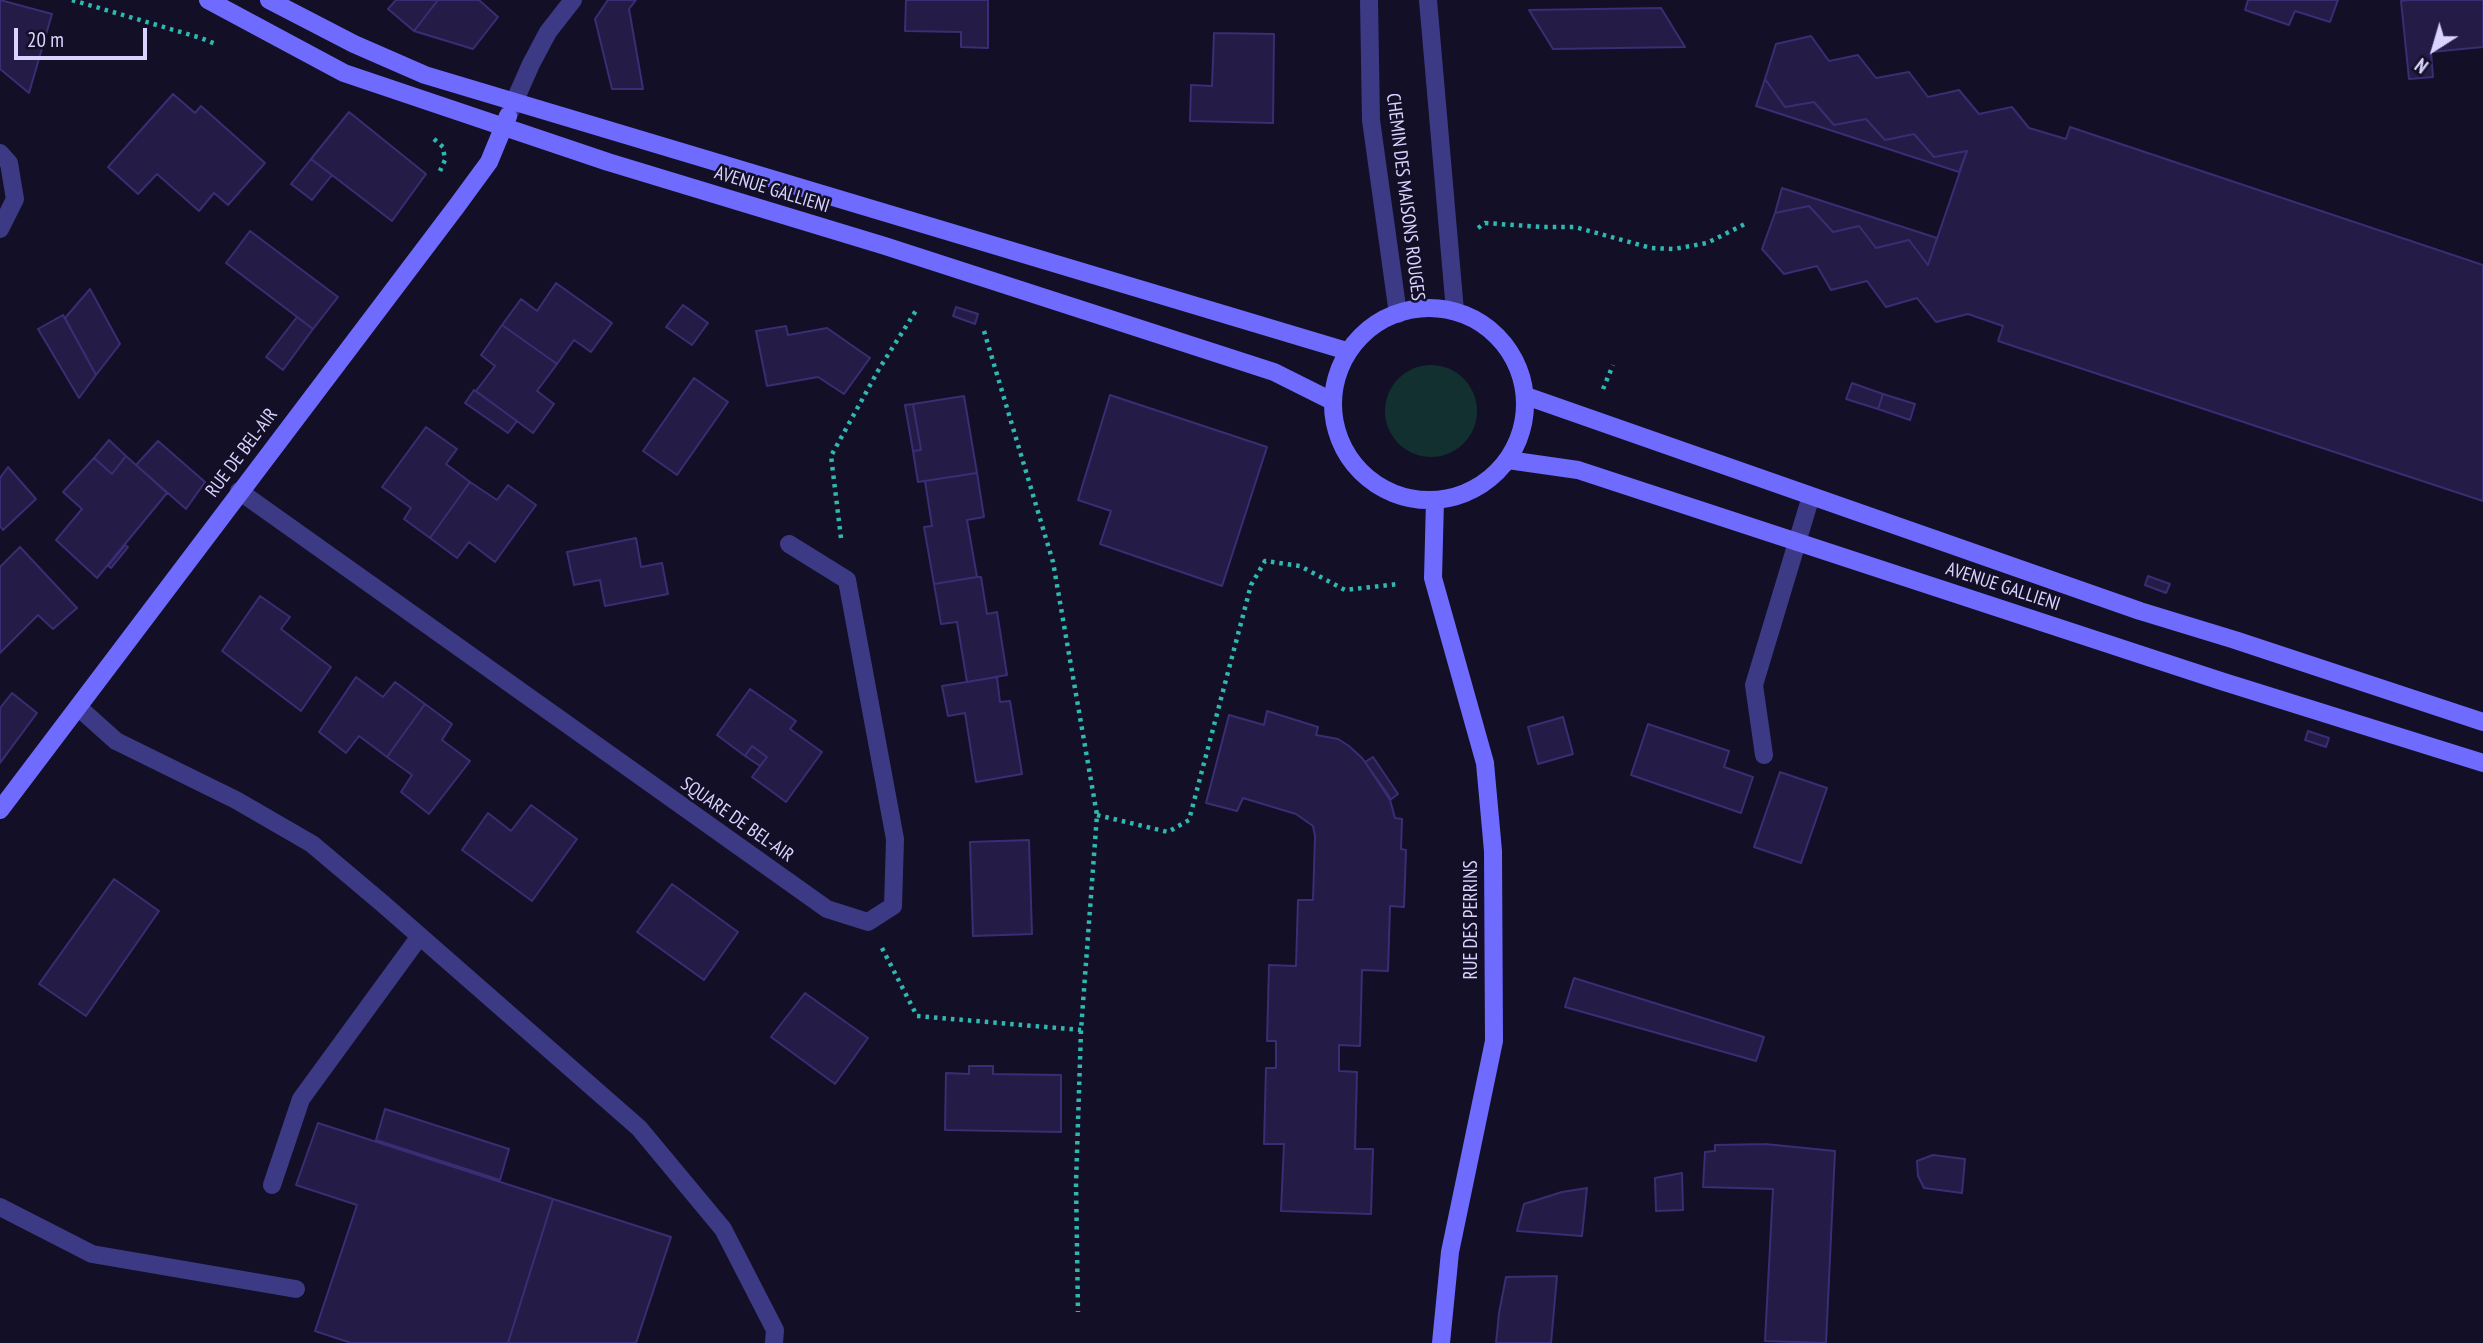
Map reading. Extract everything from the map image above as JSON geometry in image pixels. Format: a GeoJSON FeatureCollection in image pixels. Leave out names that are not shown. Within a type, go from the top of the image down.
{"type":"FeatureCollection","features":[{"type":"Feature","properties":{"kind":"main road","name":"AVENUE GALLIENI"},"geometry":{"type":"LineString","coordinates":[[208,0],[344,73],[508,115],[1347,351]]}},
{"type":"Feature","properties":{"kind":"main road","name":"AVENUE GALLIENI"},"geometry":{"type":"LineString","coordinates":[[269,0],[355,44],[608,162],[931,261],[1274,372],[1332,401]]}},
{"type":"Feature","properties":{"kind":"main road","name":"RUE DE BEL-AIR"},"geometry":{"type":"LineString","coordinates":[[0,810],[473,184],[489,162],[508,115]]}},
{"type":"Feature","properties":{"kind":"main road"},"geometry":{"type":"LineString","coordinates":[[1427,308],[1455,311],[1483,324],[1507,345],[1521,373],[1526,396],[1508,460],[1488,481],[1463,495],[1435,500],[1403,497],[1374,484],[1351,462],[1336,433],[1332,401],[1347,351],[1356,339],[1383,318],[1427,308]]}},
{"type":"Feature","properties":{"kind":"main road","name":"AVENUE GALLIENI"},"geometry":{"type":"LineString","coordinates":[[1526,396],[2140,611],[2483,722]]}},
{"type":"Feature","properties":{"kind":"main road","name":"AVENUE GALLIENI"},"geometry":{"type":"LineString","coordinates":[[1508,460],[1578,470],[2221,681],[2483,762]]}},
{"type":"Feature","properties":{"kind":"main road","name":"RUE DES PERRINS"},"geometry":{"type":"LineString","coordinates":[[1435,500],[1433,578],[1485,763],[1493,851],[1494,1041],[1450,1252],[1441,1343]]}},
{"type":"Feature","properties":{"kind":"street"},"geometry":{"type":"LineString","coordinates":[[508,115],[548,32],[573,0]]}},
{"type":"Feature","properties":{"kind":"street","name":"CHEMIN DES MAISONS ROUGES"},"geometry":{"type":"LineString","coordinates":[[1369,0],[1371,120],[1398,314]]}},
{"type":"Feature","properties":{"kind":"street","name":"CHEMIN DES MAISONS ROUGES"},"geometry":{"type":"LineString","coordinates":[[1428,0],[1455,311]]}},
{"type":"Feature","properties":{"kind":"street"},"geometry":{"type":"LineString","coordinates":[[0,153],[9,163],[15,199],[0,229]]}},
{"type":"Feature","properties":{"kind":"street","name":"SQUARE DE BEL-AIR"},"geometry":{"type":"LineString","coordinates":[[239,492],[827,909],[868,922]]}},
{"type":"Feature","properties":{"kind":"street"},"geometry":{"type":"LineString","coordinates":[[1764,755],[1754,685],[1811,496]]}},
{"type":"Feature","properties":{"kind":"street"},"geometry":{"type":"LineString","coordinates":[[789,544],[846,580],[895,839],[893,906],[868,922]]}},
{"type":"Feature","properties":{"kind":"street"},"geometry":{"type":"LineString","coordinates":[[78,706],[116,741],[236,800],[312,844],[639,1128],[723,1229],[775,1330],[774,1343]]}},
{"type":"Feature","properties":{"kind":"street"},"geometry":{"type":"LineString","coordinates":[[272,1185],[301,1099],[420,936]]}},
{"type":"Feature","properties":{"kind":"street"},"geometry":{"type":"LineString","coordinates":[[0,1207],[92,1254],[296,1289]]}},
{"type":"Feature","properties":{"kind":"path"},"geometry":{"type":"LineString","coordinates":[[72,0],[201,38],[227,49]]}},
{"type":"Feature","properties":{"kind":"path"},"geometry":{"type":"LineString","coordinates":[[432,137],[443,147],[445,160],[436,179]]}},
{"type":"Feature","properties":{"kind":"path"},"geometry":{"type":"LineString","coordinates":[[1478,229],[1485,223],[1542,228],[1575,227],[1651,248],[1674,249],[1707,243],[1745,224]]}},
{"type":"Feature","properties":{"kind":"path"},"geometry":{"type":"LineString","coordinates":[[846,580],[831,456],[916,309]]}},
{"type":"Feature","properties":{"kind":"path"},"geometry":{"type":"LineString","coordinates":[[984,331],[1053,562],[1097,815],[1081,1030],[1076,1183],[1078,1312]]}},
{"type":"Feature","properties":{"kind":"path"},"geometry":{"type":"LineString","coordinates":[[1600,396],[1612,365]]}},
{"type":"Feature","properties":{"kind":"path"},"geometry":{"type":"LineString","coordinates":[[1097,815],[1168,832],[1189,820],[1251,584],[1265,561],[1300,566],[1345,590],[1398,584]]}},
{"type":"Feature","properties":{"kind":"path"},"geometry":{"type":"LineString","coordinates":[[868,922],[917,1016],[1081,1030]]}},
{"type":"Feature","properties":{"kind":"green space"},"geometry":{"type":"Polygon","coordinates":[[[1422,365],[1440,365],[1457,372],[1470,385],[1477,402],[1477,420],[1470,437],[1457,450],[1440,457],[1422,457],[1405,450],[1392,437],[1385,420],[1385,402],[1392,385],[1405,372],[1422,365]]]}},
{"type":"Feature","properties":{"kind":"building"},"geometry":{"type":"Polygon","coordinates":[[[0,0],[52,14],[29,93],[0,69],[0,0]]]}},
{"type":"Feature","properties":{"kind":"building"},"geometry":{"type":"Polygon","coordinates":[[[396,0],[438,0],[414,31],[388,9],[396,0]]]}},
{"type":"Feature","properties":{"kind":"building"},"geometry":{"type":"Polygon","coordinates":[[[438,0],[479,0],[498,17],[473,49],[414,31],[438,0]]]}},
{"type":"Feature","properties":{"kind":"building"},"geometry":{"type":"Polygon","coordinates":[[[608,0],[636,0],[629,9],[643,89],[612,89],[595,19],[608,0]]]}},
{"type":"Feature","properties":{"kind":"building"},"geometry":{"type":"Polygon","coordinates":[[[906,0],[988,0],[988,48],[961,47],[961,32],[905,31],[906,0]]]}},
{"type":"Feature","properties":{"kind":"building"},"geometry":{"type":"Polygon","coordinates":[[[2248,0],[2338,0],[2330,22],[2295,11],[2289,25],[2245,10],[2248,0]]]}},
{"type":"Feature","properties":{"kind":"building"},"geometry":{"type":"Polygon","coordinates":[[[2483,0],[2483,47],[2431,52],[2433,77],[2409,79],[2401,1],[2483,0]]]}},
{"type":"Feature","properties":{"kind":"building"},"geometry":{"type":"Polygon","coordinates":[[[1661,8],[1685,47],[1553,49],[1529,10],[1661,8]]]}},
{"type":"Feature","properties":{"kind":"building"},"geometry":{"type":"Polygon","coordinates":[[[1214,33],[1274,34],[1273,123],[1190,121],[1191,85],[1212,86],[1214,33]]]}},
{"type":"Feature","properties":{"kind":"building"},"geometry":{"type":"Polygon","coordinates":[[[1811,36],[1829,61],[1858,55],[1876,78],[1909,72],[1928,97],[1959,90],[1979,114],[2012,107],[2029,128],[2066,139],[2070,127],[2483,265],[2483,501],[1998,341],[2003,326],[1968,314],[1936,322],[1917,298],[1886,307],[1867,281],[1831,290],[1817,266],[1784,274],[1762,249],[1775,213],[1809,206],[1833,232],[1859,226],[1876,248],[1909,240],[1928,265],[1967,151],[1934,157],[1914,134],[1885,140],[1866,119],[1834,125],[1814,102],[1785,107],[1765,79],[1776,44],[1811,36]]]}},
{"type":"Feature","properties":{"kind":"building"},"geometry":{"type":"Polygon","coordinates":[[[1765,79],[1785,107],[1814,102],[1834,125],[1866,119],[1885,140],[1914,134],[1934,157],[1967,151],[1959,172],[1756,106],[1765,79]]]}},
{"type":"Feature","properties":{"kind":"building"},"geometry":{"type":"Polygon","coordinates":[[[173,94],[195,113],[201,106],[265,163],[228,205],[214,193],[199,211],[157,174],[138,194],[108,167],[173,94]]]}},
{"type":"Feature","properties":{"kind":"building"},"geometry":{"type":"Polygon","coordinates":[[[349,112],[426,174],[392,221],[311,159],[349,112]]]}},
{"type":"Feature","properties":{"kind":"building"},"geometry":{"type":"Polygon","coordinates":[[[311,159],[332,175],[312,200],[291,184],[311,159]]]}},
{"type":"Feature","properties":{"kind":"building"},"geometry":{"type":"Polygon","coordinates":[[[1782,188],[1937,238],[1928,265],[1909,240],[1876,248],[1859,226],[1833,232],[1809,206],[1775,213],[1782,188]]]}},
{"type":"Feature","properties":{"kind":"building"},"geometry":{"type":"Polygon","coordinates":[[[250,231],[338,297],[313,329],[226,263],[250,231]]]}},
{"type":"Feature","properties":{"kind":"building"},"geometry":{"type":"Polygon","coordinates":[[[556,283],[612,323],[591,352],[574,340],[557,364],[502,325],[521,299],[537,311],[556,283]]]}},
{"type":"Feature","properties":{"kind":"building"},"geometry":{"type":"Polygon","coordinates":[[[90,289],[120,344],[96,375],[65,318],[90,289]]]}},
{"type":"Feature","properties":{"kind":"building"},"geometry":{"type":"Polygon","coordinates":[[[683,305],[708,323],[692,345],[666,327],[683,305]]]}},
{"type":"Feature","properties":{"kind":"building"},"geometry":{"type":"Polygon","coordinates":[[[956,307],[978,314],[975,324],[953,316],[956,307]]]}},
{"type":"Feature","properties":{"kind":"building"},"geometry":{"type":"Polygon","coordinates":[[[63,315],[96,375],[79,398],[38,329],[63,315]]]}},
{"type":"Feature","properties":{"kind":"building"},"geometry":{"type":"Polygon","coordinates":[[[297,317],[313,329],[283,370],[266,357],[297,317]]]}},
{"type":"Feature","properties":{"kind":"building"},"geometry":{"type":"Polygon","coordinates":[[[502,325],[557,364],[537,391],[554,404],[533,433],[476,391],[495,366],[481,355],[502,325]]]}},
{"type":"Feature","properties":{"kind":"building"},"geometry":{"type":"Polygon","coordinates":[[[786,326],[788,335],[827,328],[870,358],[844,394],[818,377],[767,386],[756,331],[786,326]]]}},
{"type":"Feature","properties":{"kind":"building"},"geometry":{"type":"Polygon","coordinates":[[[694,378],[728,402],[677,475],[643,451],[694,378]]]}},
{"type":"Feature","properties":{"kind":"building"},"geometry":{"type":"Polygon","coordinates":[[[1852,383],[1883,394],[1878,409],[1846,399],[1852,383]]]}},
{"type":"Feature","properties":{"kind":"building"},"geometry":{"type":"Polygon","coordinates":[[[474,390],[517,421],[508,433],[465,403],[474,390]]]}},
{"type":"Feature","properties":{"kind":"building"},"geometry":{"type":"Polygon","coordinates":[[[1883,394],[1915,404],[1910,420],[1878,409],[1883,394]]]}},
{"type":"Feature","properties":{"kind":"building"},"geometry":{"type":"Polygon","coordinates":[[[1110,395],[1267,447],[1222,586],[1100,544],[1111,511],[1078,500],[1110,395]]]}},
{"type":"Feature","properties":{"kind":"building"},"geometry":{"type":"Polygon","coordinates":[[[964,396],[977,473],[918,482],[913,451],[921,450],[913,404],[964,396]]]}},
{"type":"Feature","properties":{"kind":"building"},"geometry":{"type":"Polygon","coordinates":[[[913,404],[921,450],[913,451],[905,405],[913,404]]]}},
{"type":"Feature","properties":{"kind":"building"},"geometry":{"type":"Polygon","coordinates":[[[426,427],[457,449],[446,464],[470,482],[430,538],[404,519],[411,508],[382,487],[426,427]]]}},
{"type":"Feature","properties":{"kind":"building"},"geometry":{"type":"Polygon","coordinates":[[[109,440],[126,456],[112,474],[94,458],[109,440]]]}},
{"type":"Feature","properties":{"kind":"building"},"geometry":{"type":"Polygon","coordinates":[[[158,441],[205,482],[186,509],[136,465],[158,441]]]}},
{"type":"Feature","properties":{"kind":"building"},"geometry":{"type":"Polygon","coordinates":[[[126,456],[167,493],[97,578],[56,540],[82,509],[63,492],[94,458],[112,474],[126,456]]]}},
{"type":"Feature","properties":{"kind":"building"},"geometry":{"type":"Polygon","coordinates":[[[8,467],[36,499],[3,530],[0,526],[0,478],[8,467]]]}},
{"type":"Feature","properties":{"kind":"building"},"geometry":{"type":"Polygon","coordinates":[[[977,473],[984,517],[967,520],[977,577],[934,584],[924,527],[932,526],[925,481],[977,473]]]}},
{"type":"Feature","properties":{"kind":"building"},"geometry":{"type":"Polygon","coordinates":[[[470,482],[497,500],[508,485],[536,505],[495,562],[469,542],[457,558],[430,538],[470,482]]]}},
{"type":"Feature","properties":{"kind":"building"},"geometry":{"type":"Polygon","coordinates":[[[636,538],[641,567],[662,563],[668,594],[605,606],[600,580],[574,585],[567,552],[636,538]]]}},
{"type":"Feature","properties":{"kind":"building"},"geometry":{"type":"Polygon","coordinates":[[[125,545],[128,547],[111,568],[108,566],[125,545]]]}},
{"type":"Feature","properties":{"kind":"building"},"geometry":{"type":"Polygon","coordinates":[[[20,547],[77,608],[53,629],[38,615],[0,653],[0,567],[20,547]]]}},
{"type":"Feature","properties":{"kind":"building"},"geometry":{"type":"Polygon","coordinates":[[[2148,576],[2170,584],[2166,593],[2145,585],[2148,576]]]}},
{"type":"Feature","properties":{"kind":"building"},"geometry":{"type":"Polygon","coordinates":[[[981,577],[987,614],[997,612],[1007,675],[967,682],[957,622],[941,624],[934,584],[981,577]]]}},
{"type":"Feature","properties":{"kind":"building"},"geometry":{"type":"Polygon","coordinates":[[[260,596],[290,617],[281,629],[331,667],[301,711],[222,651],[260,596]]]}},
{"type":"Feature","properties":{"kind":"building"},"geometry":{"type":"Polygon","coordinates":[[[356,677],[383,697],[395,682],[425,704],[387,757],[359,736],[346,753],[319,732],[356,677]]]}},
{"type":"Feature","properties":{"kind":"building"},"geometry":{"type":"Polygon","coordinates":[[[997,677],[1000,702],[1010,701],[1022,774],[976,782],[965,713],[948,716],[942,686],[997,677]]]}},
{"type":"Feature","properties":{"kind":"building"},"geometry":{"type":"Polygon","coordinates":[[[750,689],[796,721],[790,729],[822,752],[786,802],[752,777],[767,757],[752,746],[745,756],[717,735],[750,689]]]}},
{"type":"Feature","properties":{"kind":"building"},"geometry":{"type":"Polygon","coordinates":[[[12,693],[37,713],[0,763],[0,708],[12,693]]]}},
{"type":"Feature","properties":{"kind":"building"},"geometry":{"type":"Polygon","coordinates":[[[425,704],[452,724],[442,740],[470,761],[429,814],[401,792],[412,775],[387,757],[425,704]]]}},
{"type":"Feature","properties":{"kind":"building"},"geometry":{"type":"Polygon","coordinates":[[[1267,711],[1318,727],[1316,735],[1338,739],[1349,746],[1362,758],[1389,796],[1395,818],[1402,819],[1401,849],[1406,850],[1404,907],[1390,906],[1388,971],[1362,970],[1360,1046],[1339,1045],[1339,1071],[1357,1072],[1355,1149],[1373,1149],[1371,1214],[1281,1211],[1284,1144],[1264,1144],[1266,1068],[1276,1068],[1276,1041],[1267,1041],[1269,965],[1296,966],[1298,900],[1313,900],[1315,836],[1313,826],[1296,814],[1243,798],[1237,811],[1206,803],[1229,715],[1264,725],[1267,711]]]}},
{"type":"Feature","properties":{"kind":"building"},"geometry":{"type":"Polygon","coordinates":[[[1563,717],[1573,754],[1538,764],[1528,727],[1563,717]]]}},
{"type":"Feature","properties":{"kind":"building"},"geometry":{"type":"Polygon","coordinates":[[[1648,724],[1729,751],[1724,767],[1753,777],[1741,813],[1631,775],[1648,724]]]}},
{"type":"Feature","properties":{"kind":"building"},"geometry":{"type":"Polygon","coordinates":[[[2308,731],[2329,738],[2326,747],[2305,740],[2308,731]]]}},
{"type":"Feature","properties":{"kind":"building"},"geometry":{"type":"Polygon","coordinates":[[[752,746],[767,757],[760,766],[745,756],[752,746]]]}},
{"type":"Feature","properties":{"kind":"building"},"geometry":{"type":"Polygon","coordinates":[[[1373,757],[1398,794],[1390,800],[1365,762],[1373,757]]]}},
{"type":"Feature","properties":{"kind":"building"},"geometry":{"type":"Polygon","coordinates":[[[1780,772],[1827,788],[1801,863],[1754,847],[1780,772]]]}},
{"type":"Feature","properties":{"kind":"building"},"geometry":{"type":"Polygon","coordinates":[[[531,805],[577,839],[532,901],[462,850],[488,813],[511,831],[531,805]]]}},
{"type":"Feature","properties":{"kind":"building"},"geometry":{"type":"Polygon","coordinates":[[[1029,840],[1032,934],[973,936],[970,842],[1029,840]]]}},
{"type":"Feature","properties":{"kind":"building"},"geometry":{"type":"Polygon","coordinates":[[[114,879],[159,911],[86,1016],[39,984],[114,879]]]}},
{"type":"Feature","properties":{"kind":"building"},"geometry":{"type":"Polygon","coordinates":[[[672,884],[738,932],[704,980],[637,932],[672,884]]]}},
{"type":"Feature","properties":{"kind":"building"},"geometry":{"type":"Polygon","coordinates":[[[1574,978],[1764,1037],[1756,1061],[1565,1007],[1574,978]]]}},
{"type":"Feature","properties":{"kind":"building"},"geometry":{"type":"Polygon","coordinates":[[[805,993],[868,1038],[835,1084],[771,1037],[805,993]]]}},
{"type":"Feature","properties":{"kind":"building"},"geometry":{"type":"Polygon","coordinates":[[[969,1066],[993,1066],[993,1074],[1061,1075],[1061,1132],[945,1130],[946,1073],[969,1074],[969,1066]]]}},
{"type":"Feature","properties":{"kind":"building"},"geometry":{"type":"Polygon","coordinates":[[[385,1109],[509,1149],[500,1180],[376,1140],[385,1109]]]}},
{"type":"Feature","properties":{"kind":"building"},"geometry":{"type":"Polygon","coordinates":[[[318,1123],[553,1199],[508,1343],[351,1343],[315,1331],[357,1205],[296,1185],[318,1123]]]}},
{"type":"Feature","properties":{"kind":"building"},"geometry":{"type":"Polygon","coordinates":[[[1765,1144],[1835,1151],[1826,1343],[1765,1341],[1773,1189],[1703,1187],[1705,1152],[1715,1151],[1715,1145],[1765,1144]]]}},
{"type":"Feature","properties":{"kind":"building"},"geometry":{"type":"Polygon","coordinates":[[[1933,1155],[1965,1159],[1962,1193],[1924,1188],[1918,1176],[1917,1161],[1933,1155]]]}},
{"type":"Feature","properties":{"kind":"building"},"geometry":{"type":"Polygon","coordinates":[[[1682,1173],[1683,1210],[1656,1211],[1655,1178],[1682,1173]]]}},
{"type":"Feature","properties":{"kind":"building"},"geometry":{"type":"Polygon","coordinates":[[[1587,1188],[1582,1236],[1517,1231],[1524,1204],[1562,1192],[1587,1188]]]}},
{"type":"Feature","properties":{"kind":"building"},"geometry":{"type":"Polygon","coordinates":[[[553,1199],[671,1237],[636,1343],[508,1343],[553,1199]]]}},
{"type":"Feature","properties":{"kind":"building"},"geometry":{"type":"Polygon","coordinates":[[[1557,1276],[1551,1343],[1496,1343],[1506,1277],[1557,1276]]]}}]}
